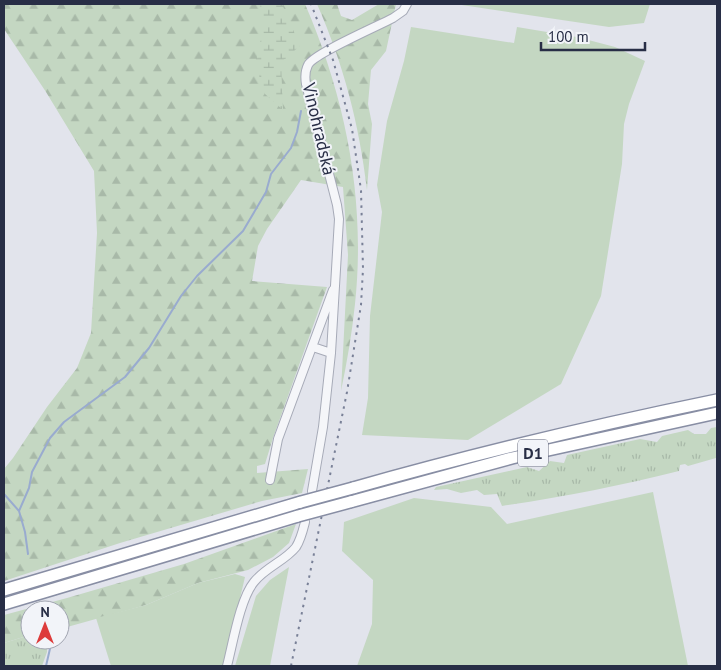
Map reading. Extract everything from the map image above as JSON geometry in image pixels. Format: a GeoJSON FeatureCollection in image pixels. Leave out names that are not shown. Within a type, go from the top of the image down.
{"type":"FeatureCollection","features":[{"type":"Feature","properties":{"kind":"highway","name":"D1"},"geometry":{"type":"LineString","coordinates":[[4,590],[353,488],[519,444],[717,400]]}},
{"type":"Feature","properties":{"kind":"highway","name":"D1"},"geometry":{"type":"LineString","coordinates":[[4,604],[302,519],[350,502],[512,458],[717,413]]}},
{"type":"Feature","properties":{"kind":"street","name":"Vinohradská"},"geometry":{"type":"LineString","coordinates":[[312,491],[323,427],[332,353],[339,219],[337,204],[306,84],[306,69],[310,61],[321,52],[393,18],[403,11],[407,4]]}},
{"type":"Feature","properties":{"kind":"street","name":"Vinohradská"},"geometry":{"type":"LineString","coordinates":[[270,480],[278,439],[336,281]]}},
{"type":"Feature","properties":{"kind":"street"},"geometry":{"type":"LineString","coordinates":[[313,347],[332,353]]}},
{"type":"Feature","properties":{"kind":"street"},"geometry":{"type":"LineString","coordinates":[[227,666],[250,588],[260,575],[287,556],[296,547],[301,538],[302,519]]}},
{"type":"Feature","properties":{"kind":"green space"},"geometry":{"type":"Polygon","coordinates":[[[260,4],[282,4],[300,46],[281,62],[283,110],[265,94],[255,63],[264,27],[260,4]]]}},
{"type":"Feature","properties":{"kind":"green space"},"geometry":{"type":"Polygon","coordinates":[[[305,4],[332,76],[350,151],[358,227],[358,265],[355,304],[341,391],[348,255],[343,187],[301,180],[267,229],[258,246],[252,281],[327,287],[265,464],[257,466],[257,473],[308,469],[302,493],[262,501],[120,543],[4,581],[4,469],[77,368],[91,333],[97,233],[94,171],[46,92],[4,29],[4,5],[305,4]]]}},
{"type":"Feature","properties":{"kind":"green space"},"geometry":{"type":"Polygon","coordinates":[[[317,4],[337,4],[341,16],[352,20],[379,4],[396,4],[386,51],[371,70],[368,104],[372,124],[367,190],[360,141],[343,72],[317,4]]]}},
{"type":"Feature","properties":{"kind":"green space"},"geometry":{"type":"Polygon","coordinates":[[[455,4],[650,4],[644,23],[609,27],[455,4]]]}},
{"type":"Feature","properties":{"kind":"green space"},"geometry":{"type":"Polygon","coordinates":[[[411,27],[514,43],[517,27],[577,37],[615,47],[645,61],[629,104],[624,124],[622,164],[601,296],[561,384],[468,440],[362,435],[368,398],[370,316],[382,212],[377,185],[387,121],[404,61],[411,27]]]}},
{"type":"Feature","properties":{"kind":"green space"},"geometry":{"type":"Polygon","coordinates":[[[717,427],[716,458],[688,466],[685,464],[680,465],[679,471],[635,482],[502,506],[497,494],[484,495],[477,490],[461,493],[447,489],[434,490],[436,487],[527,467],[539,471],[550,461],[564,463],[567,455],[640,439],[657,442],[662,436],[688,430],[694,434],[706,434],[711,428],[717,427]]]}},
{"type":"Feature","properties":{"kind":"green space"},"geometry":{"type":"Polygon","coordinates":[[[653,492],[688,666],[357,666],[372,624],[373,580],[342,551],[344,522],[414,498],[491,507],[507,524],[653,492]]]}},
{"type":"Feature","properties":{"kind":"green space"},"geometry":{"type":"Polygon","coordinates":[[[296,524],[289,543],[273,557],[248,570],[198,583],[146,605],[70,626],[70,600],[60,600],[184,564],[296,524]]]}},
{"type":"Feature","properties":{"kind":"green space"},"geometry":{"type":"Polygon","coordinates":[[[289,567],[270,666],[235,666],[256,596],[270,580],[289,567]]]}},
{"type":"Feature","properties":{"kind":"green space"},"geometry":{"type":"Polygon","coordinates":[[[235,574],[245,577],[224,666],[111,666],[96,618],[146,605],[198,583],[235,574]]]}},
{"type":"Feature","properties":{"kind":"green space"},"geometry":{"type":"Polygon","coordinates":[[[20,611],[20,638],[4,643],[4,615],[20,611]]]}},
{"type":"Feature","properties":{"kind":"green space"},"geometry":{"type":"Polygon","coordinates":[[[20,638],[20,650],[47,650],[42,666],[4,666],[4,643],[20,638]]]}},
{"type":"Feature","properties":{"kind":"waterway"},"geometry":{"type":"LineString","coordinates":[[19,511],[29,488],[32,472],[50,438],[64,422],[125,377],[149,348],[181,296],[197,276],[243,231],[266,192],[271,174],[291,148],[297,132],[301,111]]}},
{"type":"Feature","properties":{"kind":"waterway"},"geometry":{"type":"LineString","coordinates":[[4,494],[19,511],[25,532],[28,554]]}},
{"type":"Feature","properties":{"kind":"waterway"},"geometry":{"type":"LineString","coordinates":[[46,666],[50,650]]}},
{"type":"Feature","properties":{"kind":"railway"},"geometry":{"type":"LineString","coordinates":[[291,666],[347,392],[361,305],[363,269],[361,190],[352,129],[333,60],[311,4]]}}]}
